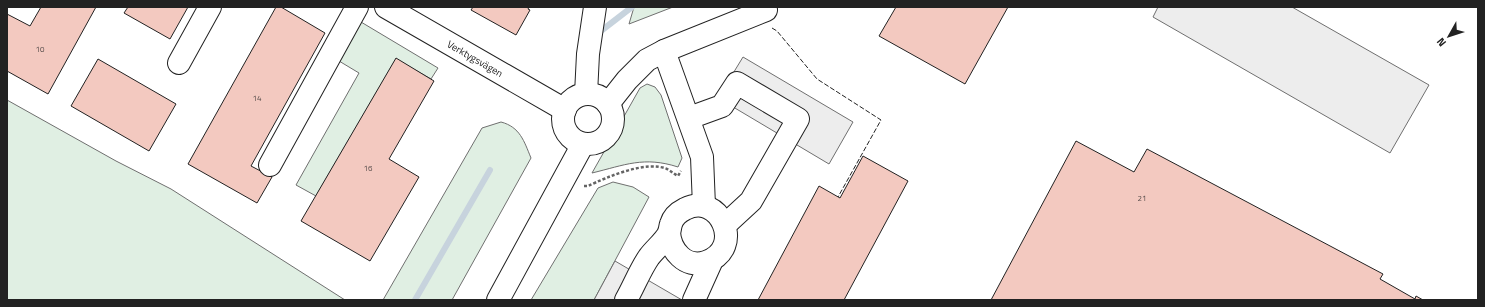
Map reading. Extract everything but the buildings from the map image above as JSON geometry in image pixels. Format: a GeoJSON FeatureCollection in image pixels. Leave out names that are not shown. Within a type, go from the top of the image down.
{"type":"FeatureCollection","features":[{"type":"Feature","properties":{"kind":"street"},"geometry":{"type":"LineString","coordinates":[[179,63],[210,7]]}},
{"type":"Feature","properties":{"kind":"street"},"geometry":{"type":"LineString","coordinates":[[270,165],[357,7]]}},
{"type":"Feature","properties":{"kind":"street","name":"Verktygsvägen"},"geometry":{"type":"LineString","coordinates":[[386,7],[565,110]]}},
{"type":"Feature","properties":{"kind":"street"},"geometry":{"type":"LineString","coordinates":[[586,94],[588,54],[594,7]]}},
{"type":"Feature","properties":{"kind":"street"},"geometry":{"type":"LineString","coordinates":[[608,104],[638,67],[647,60],[664,51],[766,10]]}},
{"type":"Feature","properties":{"kind":"street"},"geometry":{"type":"LineString","coordinates":[[664,51],[702,157],[704,206]]}},
{"type":"Feature","properties":{"kind":"street"},"geometry":{"type":"LineString","coordinates":[[689,118],[722,106],[737,83],[798,119],[751,201],[725,225]]}},
{"type":"Feature","properties":{"kind":"street"},"geometry":{"type":"LineString","coordinates":[[586,94],[594,95],[608,104],[612,112],[613,120],[607,136],[600,142],[583,144],[576,142],[566,131],[563,117],[565,110],[573,99],[586,94]]}},
{"type":"Feature","properties":{"kind":"street"},"geometry":{"type":"LineString","coordinates":[[498,300],[583,144]]}},
{"type":"Feature","properties":{"kind":"street"},"geometry":{"type":"LineString","coordinates":[[626,300],[649,257],[669,232],[673,220],[680,211],[695,206],[704,206],[717,213],[725,225],[727,235],[725,245],[720,253],[712,260],[703,263],[685,260],[672,249],[669,232]]}},
{"type":"Feature","properties":{"kind":"street"},"geometry":{"type":"LineString","coordinates":[[694,300],[712,260]]}},
{"type":"Feature","properties":{"kind":"path"},"geometry":{"type":"LineString","coordinates":[[582,186],[588,186],[615,174],[648,167],[666,169],[678,176]]}},
{"type":"Feature","properties":{"kind":"green space"},"geometry":{"type":"Polygon","coordinates":[[[634,7],[673,7],[629,24],[634,7]]]}},
{"type":"Feature","properties":{"kind":"green space"},"geometry":{"type":"Polygon","coordinates":[[[361,22],[438,68],[431,79],[396,59],[316,196],[296,185],[359,73],[339,61],[361,22]]]}},
{"type":"Feature","properties":{"kind":"green space"},"geometry":{"type":"Polygon","coordinates":[[[647,84],[655,87],[661,95],[682,158],[678,167],[655,162],[645,162],[592,173],[640,88],[647,84]]]}},
{"type":"Feature","properties":{"kind":"green space"},"geometry":{"type":"Polygon","coordinates":[[[7,100],[116,161],[171,189],[345,300],[7,300],[7,100]]]}},
{"type":"Feature","properties":{"kind":"green space"},"geometry":{"type":"Polygon","coordinates":[[[501,122],[513,127],[517,131],[531,158],[452,300],[383,300],[482,128],[501,122]]]}},
{"type":"Feature","properties":{"kind":"green space"},"geometry":{"type":"Polygon","coordinates":[[[613,182],[633,187],[649,197],[594,300],[531,300],[598,188],[613,182]]]}},
{"type":"Feature","properties":{"kind":"shaded area"},"geometry":{"type":"Polygon","coordinates":[[[1158,7],[1292,7],[1429,85],[1390,153],[1153,17],[1158,7]]]}},
{"type":"Feature","properties":{"kind":"shaded area"},"geometry":{"type":"Polygon","coordinates":[[[743,57],[853,122],[829,164],[718,98],[743,57]]]}},
{"type":"Feature","properties":{"kind":"shaded area"},"geometry":{"type":"Polygon","coordinates":[[[615,261],[682,300],[594,300],[615,261]]]}},
{"type":"Feature","properties":{"kind":"waterway"},"geometry":{"type":"LineString","coordinates":[[597,34],[632,7]]}},
{"type":"Feature","properties":{"kind":"waterway"},"geometry":{"type":"LineString","coordinates":[[415,300],[490,170]]}},
{"type":"Feature","properties":{"kind":"fence"},"geometry":{"type":"LineString","coordinates":[[772,28],[777,31],[817,79],[881,120],[838,197]]}}]}
